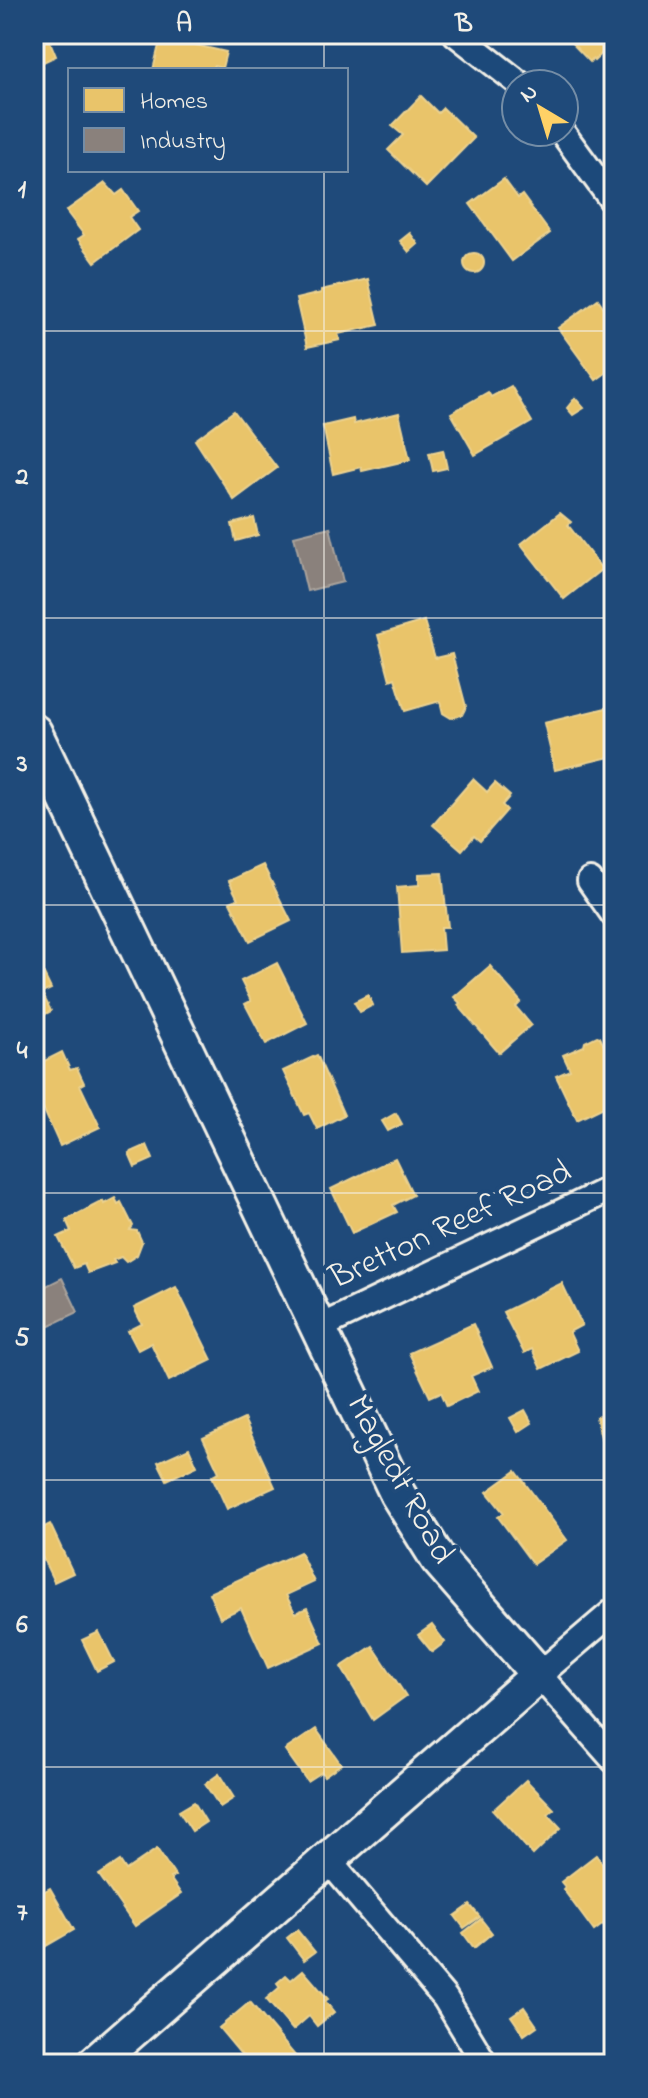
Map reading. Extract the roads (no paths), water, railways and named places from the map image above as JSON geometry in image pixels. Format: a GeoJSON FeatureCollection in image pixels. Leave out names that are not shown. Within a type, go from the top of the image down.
{"type":"FeatureCollection","features":[{"type":"Feature","properties":{"kind":"street"},"geometry":{"type":"LineString","coordinates":[[456,34],[500,68]]}},
{"type":"Feature","properties":{"kind":"street"},"geometry":{"type":"LineString","coordinates":[[574,148],[614,203]]}},
{"type":"Feature","properties":{"kind":"street","name":"Magledt Road"},"geometry":{"type":"LineString","coordinates":[[34,732],[373,1446],[438,1559],[539,1675]]}},
{"type":"Feature","properties":{"kind":"street"},"geometry":{"type":"LineString","coordinates":[[590,881],[614,915]]}},
{"type":"Feature","properties":{"kind":"street","name":"Bretton Reef Road"},"geometry":{"type":"LineString","coordinates":[[318,1328],[614,1187]]}},
{"type":"Feature","properties":{"kind":"street"},"geometry":{"type":"LineString","coordinates":[[94,2064],[614,1611]]}},
{"type":"Feature","properties":{"kind":"street"},"geometry":{"type":"LineString","coordinates":[[539,1675],[614,1760]]}},
{"type":"Feature","properties":{"kind":"street"},"geometry":{"type":"LineString","coordinates":[[329,1861],[445,1998],[485,2064]]}}]}
